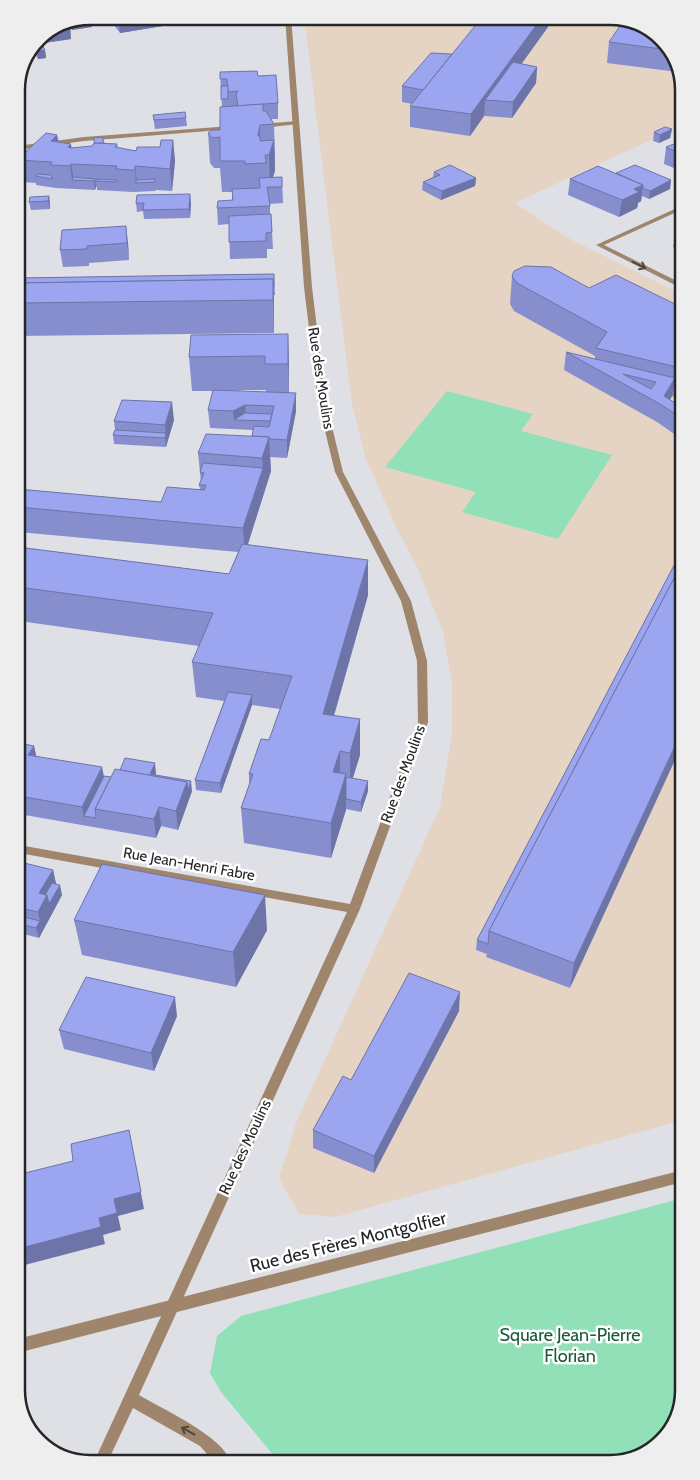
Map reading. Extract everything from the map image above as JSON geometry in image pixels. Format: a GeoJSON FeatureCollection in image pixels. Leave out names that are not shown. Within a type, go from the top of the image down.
{"type":"FeatureCollection","features":[{"type":"Feature","properties":{"kind":"street","name":"Rue des Moulins"},"geometry":{"type":"LineString","coordinates":[[104,1455],[354,909],[423,722],[422,661],[406,601],[339,472],[322,402],[308,287],[289,25]]}},
{"type":"Feature","properties":{"kind":"street"},"geometry":{"type":"LineString","coordinates":[[252,126],[297,123]]}},
{"type":"Feature","properties":{"kind":"street"},"geometry":{"type":"LineString","coordinates":[[25,147],[84,139],[242,127]]}},
{"type":"Feature","properties":{"kind":"street"},"geometry":{"type":"LineString","coordinates":[[675,211],[598,245],[675,283]]}},
{"type":"Feature","properties":{"kind":"street","name":"Rue Jean-Henri Fabre"},"geometry":{"type":"LineString","coordinates":[[25,850],[354,909]]}},
{"type":"Feature","properties":{"kind":"street","name":"Rue des Frères Montgolfier"},"geometry":{"type":"LineString","coordinates":[[25,1344],[675,1178]]}},
{"type":"Feature","properties":{"kind":"street"},"geometry":{"type":"LineString","coordinates":[[130,1398],[205,1441],[218,1455]]}},
{"type":"Feature","properties":{"kind":"shaded area"},"geometry":{"type":"Polygon","coordinates":[[[305,25],[614,25],[631,28],[647,37],[662,50],[674,77],[675,129],[515,203],[568,238],[675,291],[675,1122],[335,1217],[299,1214],[279,1178],[296,1123],[440,807],[452,733],[452,683],[443,632],[418,569],[395,525],[366,459],[352,405],[305,25]]]}},
{"type":"Feature","properties":{"kind":"green space"},"geometry":{"type":"Polygon","coordinates":[[[447,391],[533,414],[521,431],[612,455],[558,539],[462,512],[476,492],[385,467],[447,391]]]}},
{"type":"Feature","properties":{"kind":"green space","name":"Square Jean-Pierre Florian"},"geometry":{"type":"Polygon","coordinates":[[[675,1200],[675,1390],[672,1411],[664,1426],[650,1442],[623,1454],[273,1455],[221,1392],[210,1373],[217,1336],[241,1316],[675,1200]]]}},
{"type":"Feature","properties":{"kind":"building"},"geometry":{"type":"Polygon","coordinates":[[[476,25],[536,25],[471,114],[410,106],[476,25]]]}},
{"type":"Feature","properties":{"kind":"building"},"geometry":{"type":"Polygon","coordinates":[[[620,26],[623,26],[650,38],[661,49],[609,42],[620,26]]]}},
{"type":"Feature","properties":{"kind":"building"},"geometry":{"type":"Polygon","coordinates":[[[431,53],[452,54],[423,90],[402,86],[431,53]]]}},
{"type":"Feature","properties":{"kind":"building"},"geometry":{"type":"Polygon","coordinates":[[[513,62],[537,67],[513,102],[485,100],[513,62]]]}},
{"type":"Feature","properties":{"kind":"building"},"geometry":{"type":"Polygon","coordinates":[[[257,71],[258,76],[276,75],[278,103],[238,106],[236,94],[238,91],[228,92],[227,79],[220,79],[220,72],[257,71]]]}},
{"type":"Feature","properties":{"kind":"building"},"geometry":{"type":"Polygon","coordinates":[[[221,86],[228,86],[228,99],[221,99],[221,86]]]}},
{"type":"Feature","properties":{"kind":"building"},"geometry":{"type":"Polygon","coordinates":[[[263,104],[263,111],[266,111],[274,124],[260,125],[258,136],[260,136],[260,141],[274,140],[269,155],[265,155],[266,163],[245,164],[245,161],[220,161],[220,137],[212,138],[208,133],[212,130],[220,130],[220,107],[263,104]]]}},
{"type":"Feature","properties":{"kind":"building"},"geometry":{"type":"Polygon","coordinates":[[[185,112],[186,118],[154,120],[153,115],[185,112]]]}},
{"type":"Feature","properties":{"kind":"building"},"geometry":{"type":"Polygon","coordinates":[[[665,127],[672,129],[660,135],[654,132],[665,127]]]}},
{"type":"Feature","properties":{"kind":"building"},"geometry":{"type":"Polygon","coordinates":[[[46,133],[57,135],[51,141],[71,144],[68,147],[71,148],[92,146],[94,143],[117,144],[115,147],[136,151],[137,147],[160,147],[161,140],[173,140],[170,169],[135,166],[135,170],[131,170],[116,169],[117,166],[50,165],[52,162],[25,160],[25,153],[46,133]]]}},
{"type":"Feature","properties":{"kind":"building"},"geometry":{"type":"Polygon","coordinates":[[[102,137],[104,143],[95,143],[93,138],[102,137]]]}},
{"type":"Feature","properties":{"kind":"building"},"geometry":{"type":"Polygon","coordinates":[[[675,144],[675,151],[666,147],[675,144]]]}},
{"type":"Feature","properties":{"kind":"building"},"geometry":{"type":"Polygon","coordinates":[[[450,165],[476,178],[442,191],[423,182],[440,175],[434,172],[450,165]]]}},
{"type":"Feature","properties":{"kind":"building"},"geometry":{"type":"Polygon","coordinates":[[[635,165],[671,180],[650,191],[643,188],[643,185],[616,173],[635,165]]]}},
{"type":"Feature","properties":{"kind":"building"},"geometry":{"type":"Polygon","coordinates":[[[598,166],[643,185],[634,189],[639,192],[622,200],[570,179],[598,166]]]}},
{"type":"Feature","properties":{"kind":"building"},"geometry":{"type":"Polygon","coordinates":[[[38,174],[51,175],[52,179],[35,176],[38,174]]]}},
{"type":"Feature","properties":{"kind":"building"},"geometry":{"type":"Polygon","coordinates":[[[73,177],[95,179],[94,181],[72,180],[73,177]]]}},
{"type":"Feature","properties":{"kind":"building"},"geometry":{"type":"Polygon","coordinates":[[[282,177],[282,187],[267,187],[270,206],[217,208],[218,201],[233,200],[232,189],[260,188],[259,178],[282,177]]]}},
{"type":"Feature","properties":{"kind":"building"},"geometry":{"type":"Polygon","coordinates":[[[97,179],[117,180],[117,182],[96,181],[97,179]]]}},
{"type":"Feature","properties":{"kind":"building"},"geometry":{"type":"Polygon","coordinates":[[[155,179],[155,182],[136,183],[136,180],[155,179]]]}},
{"type":"Feature","properties":{"kind":"building"},"geometry":{"type":"Polygon","coordinates":[[[190,194],[189,209],[143,210],[144,203],[136,203],[137,195],[190,194]]]}},
{"type":"Feature","properties":{"kind":"building"},"geometry":{"type":"Polygon","coordinates":[[[49,196],[48,201],[29,202],[30,197],[49,196]]]}},
{"type":"Feature","properties":{"kind":"building"},"geometry":{"type":"Polygon","coordinates":[[[271,214],[272,232],[266,233],[266,241],[229,242],[229,216],[271,214]]]}},
{"type":"Feature","properties":{"kind":"building"},"geometry":{"type":"Polygon","coordinates":[[[126,226],[127,243],[87,246],[87,249],[60,250],[62,230],[126,226]]]}},
{"type":"Feature","properties":{"kind":"building"},"geometry":{"type":"Polygon","coordinates":[[[525,266],[551,267],[589,288],[616,275],[675,304],[675,367],[596,348],[607,332],[517,283],[512,276],[514,271],[525,266]]]}},
{"type":"Feature","properties":{"kind":"building"},"geometry":{"type":"Polygon","coordinates":[[[274,274],[274,286],[273,279],[25,283],[25,278],[274,274]]]}},
{"type":"Feature","properties":{"kind":"building"},"geometry":{"type":"Polygon","coordinates":[[[273,279],[273,300],[25,303],[25,283],[273,279]]]}},
{"type":"Feature","properties":{"kind":"building"},"geometry":{"type":"Polygon","coordinates":[[[288,334],[288,364],[265,364],[265,356],[189,357],[191,335],[288,334]]]}},
{"type":"Feature","properties":{"kind":"building"},"geometry":{"type":"Polygon","coordinates":[[[566,352],[675,378],[664,396],[675,403],[675,414],[566,352]],[[623,374],[651,389],[656,382],[623,374]]]}},
{"type":"Feature","properties":{"kind":"building"},"geometry":{"type":"Polygon","coordinates":[[[213,390],[296,393],[287,440],[252,436],[254,426],[269,427],[274,406],[245,405],[233,411],[208,410],[213,390]]]}},
{"type":"Feature","properties":{"kind":"building"},"geometry":{"type":"Polygon","coordinates":[[[122,400],[172,402],[165,425],[114,421],[122,400]]]}},
{"type":"Feature","properties":{"kind":"building"},"geometry":{"type":"Polygon","coordinates":[[[245,413],[272,414],[270,421],[234,420],[245,413]]]}},
{"type":"Feature","properties":{"kind":"building"},"geometry":{"type":"Polygon","coordinates":[[[115,430],[166,433],[165,438],[113,435],[115,430]]]}},
{"type":"Feature","properties":{"kind":"building"},"geometry":{"type":"Polygon","coordinates":[[[206,434],[269,437],[262,458],[198,453],[206,434]]]}},
{"type":"Feature","properties":{"kind":"building"},"geometry":{"type":"Polygon","coordinates":[[[203,463],[263,468],[243,528],[25,508],[25,490],[161,502],[167,487],[204,490],[206,485],[199,485],[204,473],[200,472],[203,463]]]}},
{"type":"Feature","properties":{"kind":"building"},"geometry":{"type":"Polygon","coordinates":[[[242,544],[368,560],[323,714],[360,719],[350,753],[340,751],[333,772],[346,774],[331,823],[241,808],[253,774],[249,774],[261,739],[269,740],[292,676],[192,662],[213,613],[25,588],[25,548],[229,574],[242,544]]]}},
{"type":"Feature","properties":{"kind":"building"},"geometry":{"type":"Polygon","coordinates":[[[675,564],[675,577],[489,931],[488,944],[477,940],[675,564]]]}},
{"type":"Feature","properties":{"kind":"building"},"geometry":{"type":"Polygon","coordinates":[[[675,577],[675,746],[574,963],[489,931],[675,577]]]}},
{"type":"Feature","properties":{"kind":"building"},"geometry":{"type":"Polygon","coordinates":[[[228,692],[252,695],[220,783],[195,780],[228,692]]]}},
{"type":"Feature","properties":{"kind":"building"},"geometry":{"type":"Polygon","coordinates":[[[25,744],[34,746],[28,755],[102,767],[82,807],[25,797],[25,744]]]}},
{"type":"Feature","properties":{"kind":"building"},"geometry":{"type":"Polygon","coordinates":[[[125,758],[155,763],[150,774],[191,781],[188,790],[187,782],[120,770],[125,758]]]}},
{"type":"Feature","properties":{"kind":"building"},"geometry":{"type":"Polygon","coordinates":[[[115,769],[187,782],[176,811],[159,807],[154,819],[95,809],[115,769]]]}},
{"type":"Feature","properties":{"kind":"building"},"geometry":{"type":"Polygon","coordinates":[[[104,776],[111,777],[95,809],[96,818],[84,816],[104,776]]]}},
{"type":"Feature","properties":{"kind":"building"},"geometry":{"type":"Polygon","coordinates":[[[346,777],[368,781],[361,802],[346,799],[346,777]]]}},
{"type":"Feature","properties":{"kind":"building"},"geometry":{"type":"Polygon","coordinates":[[[25,863],[53,870],[39,893],[47,895],[38,912],[25,909],[25,863]]]}},
{"type":"Feature","properties":{"kind":"building"},"geometry":{"type":"Polygon","coordinates":[[[102,864],[265,895],[233,952],[74,920],[102,864]]]}},
{"type":"Feature","properties":{"kind":"building"},"geometry":{"type":"Polygon","coordinates":[[[52,883],[60,885],[49,904],[47,895],[45,895],[52,883]]]}},
{"type":"Feature","properties":{"kind":"building"},"geometry":{"type":"Polygon","coordinates":[[[25,917],[40,921],[36,928],[25,925],[25,917]]]}},
{"type":"Feature","properties":{"kind":"building"},"geometry":{"type":"Polygon","coordinates":[[[409,973],[460,992],[374,1156],[313,1130],[343,1076],[351,1080],[409,973]]]}},
{"type":"Feature","properties":{"kind":"building"},"geometry":{"type":"Polygon","coordinates":[[[86,977],[175,997],[151,1053],[59,1030],[86,977]]]}},
{"type":"Feature","properties":{"kind":"building"},"geometry":{"type":"Polygon","coordinates":[[[129,1130],[141,1192],[114,1199],[117,1213],[99,1218],[101,1227],[25,1247],[25,1173],[73,1161],[71,1144],[129,1130]]]}}]}
